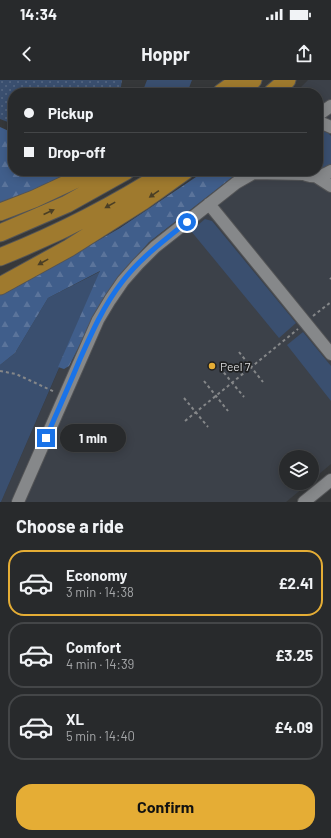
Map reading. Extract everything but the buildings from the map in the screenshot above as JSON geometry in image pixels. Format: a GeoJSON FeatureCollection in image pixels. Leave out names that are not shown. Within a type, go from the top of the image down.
{"type":"FeatureCollection","features":[{"type":"Feature","properties":{"kind":"highway"},"geometry":{"type":"LineString","coordinates":[[228,88],[239,80]]}},
{"type":"Feature","properties":{"kind":"highway"},"geometry":{"type":"LineString","coordinates":[[244,88],[253,80]]}},
{"type":"Feature","properties":{"kind":"highway"},"geometry":{"type":"LineString","coordinates":[[278,88],[287,80]]}},
{"type":"Feature","properties":{"kind":"highway"},"geometry":{"type":"LineString","coordinates":[[0,212],[40,196],[83,176]]}},
{"type":"Feature","properties":{"kind":"highway"},"geometry":{"type":"LineString","coordinates":[[0,234],[67,204],[117,176]]}},
{"type":"Feature","properties":{"kind":"highway"},"geometry":{"type":"LineString","coordinates":[[0,257],[61,231],[97,213],[160,176]]}},
{"type":"Feature","properties":{"kind":"highway"},"geometry":{"type":"LineString","coordinates":[[0,286],[69,248],[143,201],[178,176]]}},
{"type":"Feature","properties":{"kind":"street"},"geometry":{"type":"LineString","coordinates":[[18,502],[98,320],[123,281],[155,248],[236,183],[248,176]]}},
{"type":"Feature","properties":{"kind":"street"},"geometry":{"type":"LineString","coordinates":[[313,176],[331,186]]}},
{"type":"Feature","properties":{"kind":"street"},"geometry":{"type":"LineString","coordinates":[[317,177],[321,176]]}},
{"type":"Feature","properties":{"kind":"street"},"geometry":{"type":"LineString","coordinates":[[209,204],[331,354]]}},
{"type":"Feature","properties":{"kind":"street"},"geometry":{"type":"LineString","coordinates":[[304,502],[331,480]]}},
{"type":"Feature","properties":{"kind":"path"},"geometry":{"type":"LineString","coordinates":[[185,421],[331,302]]}},
{"type":"Feature","properties":{"kind":"path"},"geometry":{"type":"LineString","coordinates":[[239,352],[263,382]]}},
{"type":"Feature","properties":{"kind":"path"},"geometry":{"type":"LineString","coordinates":[[220,368],[244,397]]}},
{"type":"Feature","properties":{"kind":"path"},"geometry":{"type":"LineString","coordinates":[[0,371],[16,374],[64,396]]}},
{"type":"Feature","properties":{"kind":"path"},"geometry":{"type":"LineString","coordinates":[[204,381],[228,411]]}},
{"type":"Feature","properties":{"kind":"path"},"geometry":{"type":"LineString","coordinates":[[184,398],[208,427]]}},
{"type":"Feature","properties":{"kind":"shaded area"},"geometry":{"type":"Polygon","coordinates":[[[0,80],[122,80],[121,88],[8,88],[8,122],[0,119],[0,80]]]}},
{"type":"Feature","properties":{"kind":"shaded area"},"geometry":{"type":"Polygon","coordinates":[[[147,80],[192,80],[189,88],[144,88],[147,80]]]}},
{"type":"Feature","properties":{"kind":"shaded area","name":"Peel 7"},"geometry":{"type":"Polygon","coordinates":[[[308,80],[331,80],[331,464],[319,474],[319,450],[279,450],[279,490],[301,490],[286,502],[1,502],[120,228],[198,176],[323,176],[323,88],[300,88],[308,80]]]}},
{"type":"Feature","properties":{"kind":"shaded area"},"geometry":{"type":"Polygon","coordinates":[[[323,131],[331,136],[331,164],[323,169],[323,131]]]}},
{"type":"Feature","properties":{"kind":"shaded area"},"geometry":{"type":"Polygon","coordinates":[[[205,219],[212,221],[296,323],[279,338],[191,231],[205,219]]]}},
{"type":"Feature","properties":{"kind":"shaded area"},"geometry":{"type":"Polygon","coordinates":[[[101,271],[0,502],[0,365],[15,353],[48,298],[101,271]]]}},
{"type":"Feature","properties":{"kind":"shaded area"},"geometry":{"type":"Polygon","coordinates":[[[303,332],[331,366],[331,401],[287,345],[303,332]]]}},
{"type":"Feature","properties":{"kind":"green space"},"geometry":{"type":"Polygon","coordinates":[[[0,127],[8,131],[8,176],[65,176],[32,194],[0,205],[0,127]]]}},
{"type":"Feature","properties":{"kind":"green space"},"geometry":{"type":"Polygon","coordinates":[[[198,176],[234,176],[149,242],[118,277],[101,303],[69,366],[64,369],[58,367],[100,271],[48,298],[15,353],[0,365],[0,293],[43,272],[120,228],[198,176]]]}},
{"type":"Feature","properties":{"kind":"place","name":"Peel 7"},"geometry":{"type":"Point","coordinates":[212,366]}},
{"type":"Feature","properties":{"kind":"route"},"geometry":{"type":"LineString","coordinates":[[46,438],[86,345],[110,300],[123,281],[138,264],[187,222]]}}]}
